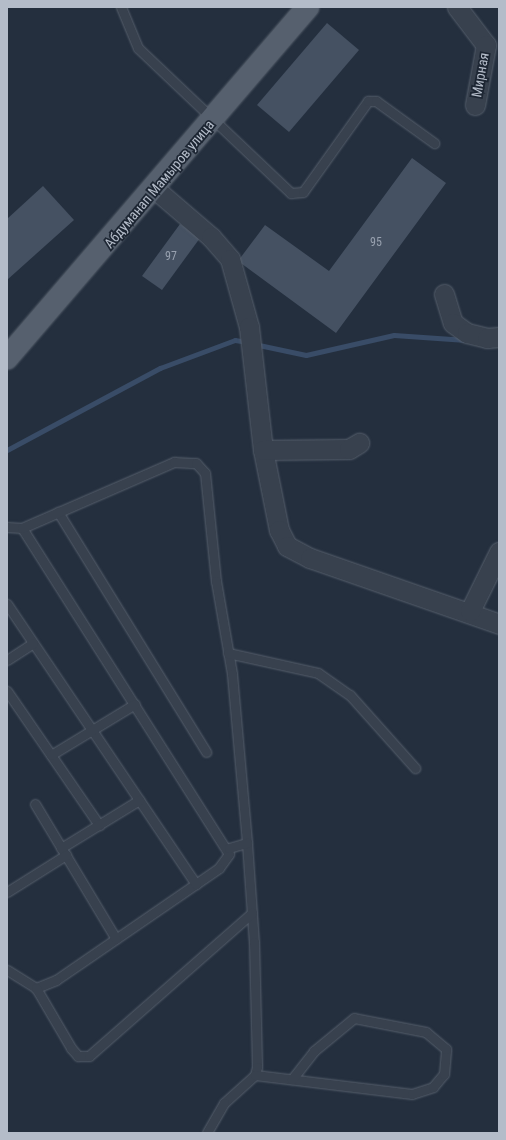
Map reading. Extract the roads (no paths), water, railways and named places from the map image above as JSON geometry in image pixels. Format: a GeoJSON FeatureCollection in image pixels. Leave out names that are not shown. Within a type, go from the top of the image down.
{"type":"FeatureCollection","features":[{"type":"Feature","properties":{"kind":"main road","name":"Абдуманап Мамыров улица"},"geometry":{"type":"LineString","coordinates":[[7,358],[155,189],[308,7]]}},
{"type":"Feature","properties":{"kind":"street","name":"Мирная"},"geometry":{"type":"LineString","coordinates":[[457,7],[486,46],[475,105]]}},
{"type":"Feature","properties":{"kind":"street"},"geometry":{"type":"LineString","coordinates":[[155,189],[211,237],[230,259],[249,327],[254,356],[263,450],[279,530],[287,546],[310,558],[470,611],[499,624]]}},
{"type":"Feature","properties":{"kind":"street"},"geometry":{"type":"LineString","coordinates":[[444,294],[453,323],[467,333],[487,338],[499,337]]}},
{"type":"Feature","properties":{"kind":"street"},"geometry":{"type":"LineString","coordinates":[[263,450],[349,449],[359,443]]}},
{"type":"Feature","properties":{"kind":"street"},"geometry":{"type":"LineString","coordinates":[[470,611],[499,552]]}},
{"type":"Feature","properties":{"kind":"lane"},"geometry":{"type":"LineString","coordinates":[[121,7],[138,48],[292,193],[303,192],[368,102],[376,101],[434,142]]}},
{"type":"Feature","properties":{"kind":"lane"},"geometry":{"type":"LineString","coordinates":[[7,527],[22,528],[174,462],[196,463],[205,473],[216,581],[228,653],[247,843],[252,914],[255,1075]]}},
{"type":"Feature","properties":{"kind":"lane"},"geometry":{"type":"LineString","coordinates":[[58,512],[206,752]]}},
{"type":"Feature","properties":{"kind":"lane"},"geometry":{"type":"LineString","coordinates":[[22,528],[229,848],[225,862],[196,884],[56,980],[36,988]]}},
{"type":"Feature","properties":{"kind":"lane"},"geometry":{"type":"LineString","coordinates":[[7,604],[196,884]]}},
{"type":"Feature","properties":{"kind":"lane"},"geometry":{"type":"LineString","coordinates":[[7,660],[33,643]]}},
{"type":"Feature","properties":{"kind":"lane"},"geometry":{"type":"LineString","coordinates":[[228,653],[318,673],[350,695],[415,768]]}},
{"type":"Feature","properties":{"kind":"lane"},"geometry":{"type":"LineString","coordinates":[[7,690],[99,825]]}},
{"type":"Feature","properties":{"kind":"lane"},"geometry":{"type":"LineString","coordinates":[[51,755],[135,704]]}},
{"type":"Feature","properties":{"kind":"lane"},"geometry":{"type":"LineString","coordinates":[[7,892],[99,825],[139,800]]}},
{"type":"Feature","properties":{"kind":"lane"},"geometry":{"type":"LineString","coordinates":[[35,804],[116,939]]}},
{"type":"Feature","properties":{"kind":"lane"},"geometry":{"type":"LineString","coordinates":[[229,848],[247,843]]}},
{"type":"Feature","properties":{"kind":"lane"},"geometry":{"type":"LineString","coordinates":[[7,970],[36,988],[71,1048],[78,1056],[89,1056],[252,914]]}},
{"type":"Feature","properties":{"kind":"lane"},"geometry":{"type":"LineString","coordinates":[[207,1133],[224,1103],[255,1075],[412,1094],[433,1087],[444,1074],[446,1049],[426,1032],[354,1018],[314,1051],[292,1079]]}},
{"type":"Feature","properties":{"kind":"waterway"},"geometry":{"type":"LineString","coordinates":[[254,344],[306,355],[394,335],[466,340]]}},
{"type":"Feature","properties":{"kind":"waterway"},"geometry":{"type":"LineString","coordinates":[[7,450],[160,368],[235,340],[246,342]]}}]}
